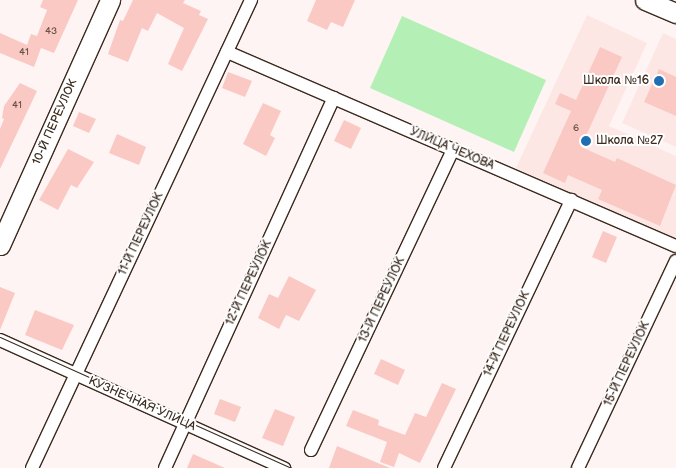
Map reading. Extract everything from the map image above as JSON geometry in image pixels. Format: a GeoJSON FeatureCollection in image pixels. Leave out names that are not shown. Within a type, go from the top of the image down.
{"type":"FeatureCollection","features":[{"type":"Feature","properties":{"kind":"street","name":"10-Й ПЕРЕУЛОК"},"geometry":{"type":"LineString","coordinates":[[0,245],[110,0]]}},
{"type":"Feature","properties":{"kind":"street","name":"11-Й ПЕРЕУЛОК"},"geometry":{"type":"LineString","coordinates":[[32,468],[74,373],[251,0]]}},
{"type":"Feature","properties":{"kind":"street"},"geometry":{"type":"LineString","coordinates":[[645,0],[676,13]]}},
{"type":"Feature","properties":{"kind":"street","name":"УЛИЦА ЧЕХОВА"},"geometry":{"type":"LineString","coordinates":[[227,52],[676,246]]}},
{"type":"Feature","properties":{"kind":"street","name":"12-Й ПЕРЕУЛОК"},"geometry":{"type":"LineString","coordinates":[[165,468],[334,98]]}},
{"type":"Feature","properties":{"kind":"street","name":"13-Й ПЕРЕУЛОК"},"geometry":{"type":"LineString","coordinates":[[311,450],[453,149]]}},
{"type":"Feature","properties":{"kind":"street","name":"14-Й ПЕРЕУЛОК"},"geometry":{"type":"LineString","coordinates":[[444,468],[571,200]]}},
{"type":"Feature","properties":{"kind":"street","name":"15-Й ПЕРЕУЛОК"},"geometry":{"type":"LineString","coordinates":[[578,468],[676,261]]}},
{"type":"Feature","properties":{"kind":"street","name":"КУЗНЕЧНАЯ УЛИЦА"},"geometry":{"type":"LineString","coordinates":[[0,340],[284,468]]}},
{"type":"Feature","properties":{"kind":"shaded area","name":"Школа №27"},"geometry":{"type":"Polygon","coordinates":[[[587,15],[647,43],[609,126],[676,156],[676,242],[516,168],[587,15]]]}},
{"type":"Feature","properties":{"kind":"shaded area","name":"Школа №16"},"geometry":{"type":"Polygon","coordinates":[[[663,33],[676,39],[676,147],[622,123],[663,33]]]}},
{"type":"Feature","properties":{"kind":"green space"},"geometry":{"type":"Polygon","coordinates":[[[402,16],[546,80],[514,152],[370,88],[402,16]]]}},
{"type":"Feature","properties":{"kind":"building"},"geometry":{"type":"Polygon","coordinates":[[[43,0],[78,0],[54,53],[41,48],[34,67],[0,53],[0,33],[27,45],[31,34],[37,36],[47,10],[40,7],[43,0]]]}},
{"type":"Feature","properties":{"kind":"building"},"geometry":{"type":"Polygon","coordinates":[[[133,0],[185,0],[183,3],[201,11],[199,15],[208,19],[182,71],[168,64],[184,28],[157,13],[148,31],[142,28],[128,62],[108,54],[120,20],[123,21],[133,0]]]}},
{"type":"Feature","properties":{"kind":"building"},"geometry":{"type":"Polygon","coordinates":[[[316,0],[355,0],[343,27],[331,22],[327,30],[307,21],[316,0]]]}},
{"type":"Feature","properties":{"kind":"building"},"geometry":{"type":"Polygon","coordinates":[[[600,47],[622,57],[581,147],[615,162],[617,158],[676,185],[660,226],[598,199],[602,190],[568,175],[565,183],[543,173],[571,111],[555,104],[560,93],[576,100],[600,47]]]}},
{"type":"Feature","properties":{"kind":"building"},"geometry":{"type":"Polygon","coordinates":[[[659,69],[676,77],[676,116],[644,102],[659,69]]]}},
{"type":"Feature","properties":{"kind":"building"},"geometry":{"type":"Polygon","coordinates":[[[228,72],[252,81],[245,97],[222,88],[228,72]]]}},
{"type":"Feature","properties":{"kind":"building"},"geometry":{"type":"Polygon","coordinates":[[[20,83],[37,91],[0,169],[0,129],[4,119],[2,118],[4,106],[20,83]]]}},
{"type":"Feature","properties":{"kind":"building"},"geometry":{"type":"Polygon","coordinates":[[[263,103],[281,111],[270,135],[275,138],[266,156],[243,144],[263,103]]]}},
{"type":"Feature","properties":{"kind":"building"},"geometry":{"type":"Polygon","coordinates":[[[79,112],[96,119],[89,133],[73,126],[79,112]]]}},
{"type":"Feature","properties":{"kind":"building"},"geometry":{"type":"Polygon","coordinates":[[[344,120],[361,128],[351,149],[334,141],[344,120]]]}},
{"type":"Feature","properties":{"kind":"building"},"geometry":{"type":"Polygon","coordinates":[[[117,134],[146,147],[139,165],[109,153],[117,134]]]}},
{"type":"Feature","properties":{"kind":"building"},"geometry":{"type":"Polygon","coordinates":[[[68,149],[94,162],[77,188],[71,185],[58,210],[39,200],[68,149]]]}},
{"type":"Feature","properties":{"kind":"building"},"geometry":{"type":"Polygon","coordinates":[[[603,231],[617,237],[606,263],[592,257],[603,231]]]}},
{"type":"Feature","properties":{"kind":"building"},"geometry":{"type":"Polygon","coordinates":[[[289,276],[316,290],[299,321],[286,315],[279,329],[258,318],[269,294],[278,298],[289,276]]]}},
{"type":"Feature","properties":{"kind":"building"},"geometry":{"type":"Polygon","coordinates":[[[0,287],[15,293],[0,330],[0,287]]]}},
{"type":"Feature","properties":{"kind":"building"},"geometry":{"type":"Polygon","coordinates":[[[35,310],[74,325],[62,350],[25,335],[35,310]]]}},
{"type":"Feature","properties":{"kind":"building"},"geometry":{"type":"Polygon","coordinates":[[[381,359],[405,370],[398,385],[374,374],[381,359]]]}},
{"type":"Feature","properties":{"kind":"building"},"geometry":{"type":"Polygon","coordinates":[[[442,383],[456,389],[420,463],[399,453],[394,467],[380,462],[387,442],[346,426],[353,410],[379,420],[378,425],[405,435],[415,413],[426,417],[442,383]]]}},
{"type":"Feature","properties":{"kind":"building"},"geometry":{"type":"Polygon","coordinates":[[[220,399],[241,407],[235,422],[214,414],[220,399]]]}},
{"type":"Feature","properties":{"kind":"building"},"geometry":{"type":"Polygon","coordinates":[[[275,409],[295,417],[283,446],[262,438],[275,409]]]}},
{"type":"Feature","properties":{"kind":"building"},"geometry":{"type":"Polygon","coordinates":[[[337,446],[390,468],[329,468],[337,446]]]}},
{"type":"Feature","properties":{"kind":"building"},"geometry":{"type":"Polygon","coordinates":[[[193,454],[225,468],[187,468],[193,454]]]}},
{"type":"Feature","properties":{"kind":"tram line"},"geometry":{"type":"LineString","coordinates":[[0,337],[292,468]]}},
{"type":"Feature","properties":{"kind":"place","name":"Школа №16"},"geometry":{"type":"Point","coordinates":[659,81]}},
{"type":"Feature","properties":{"kind":"place","name":"Школа №27"},"geometry":{"type":"Point","coordinates":[586,141]}}]}
